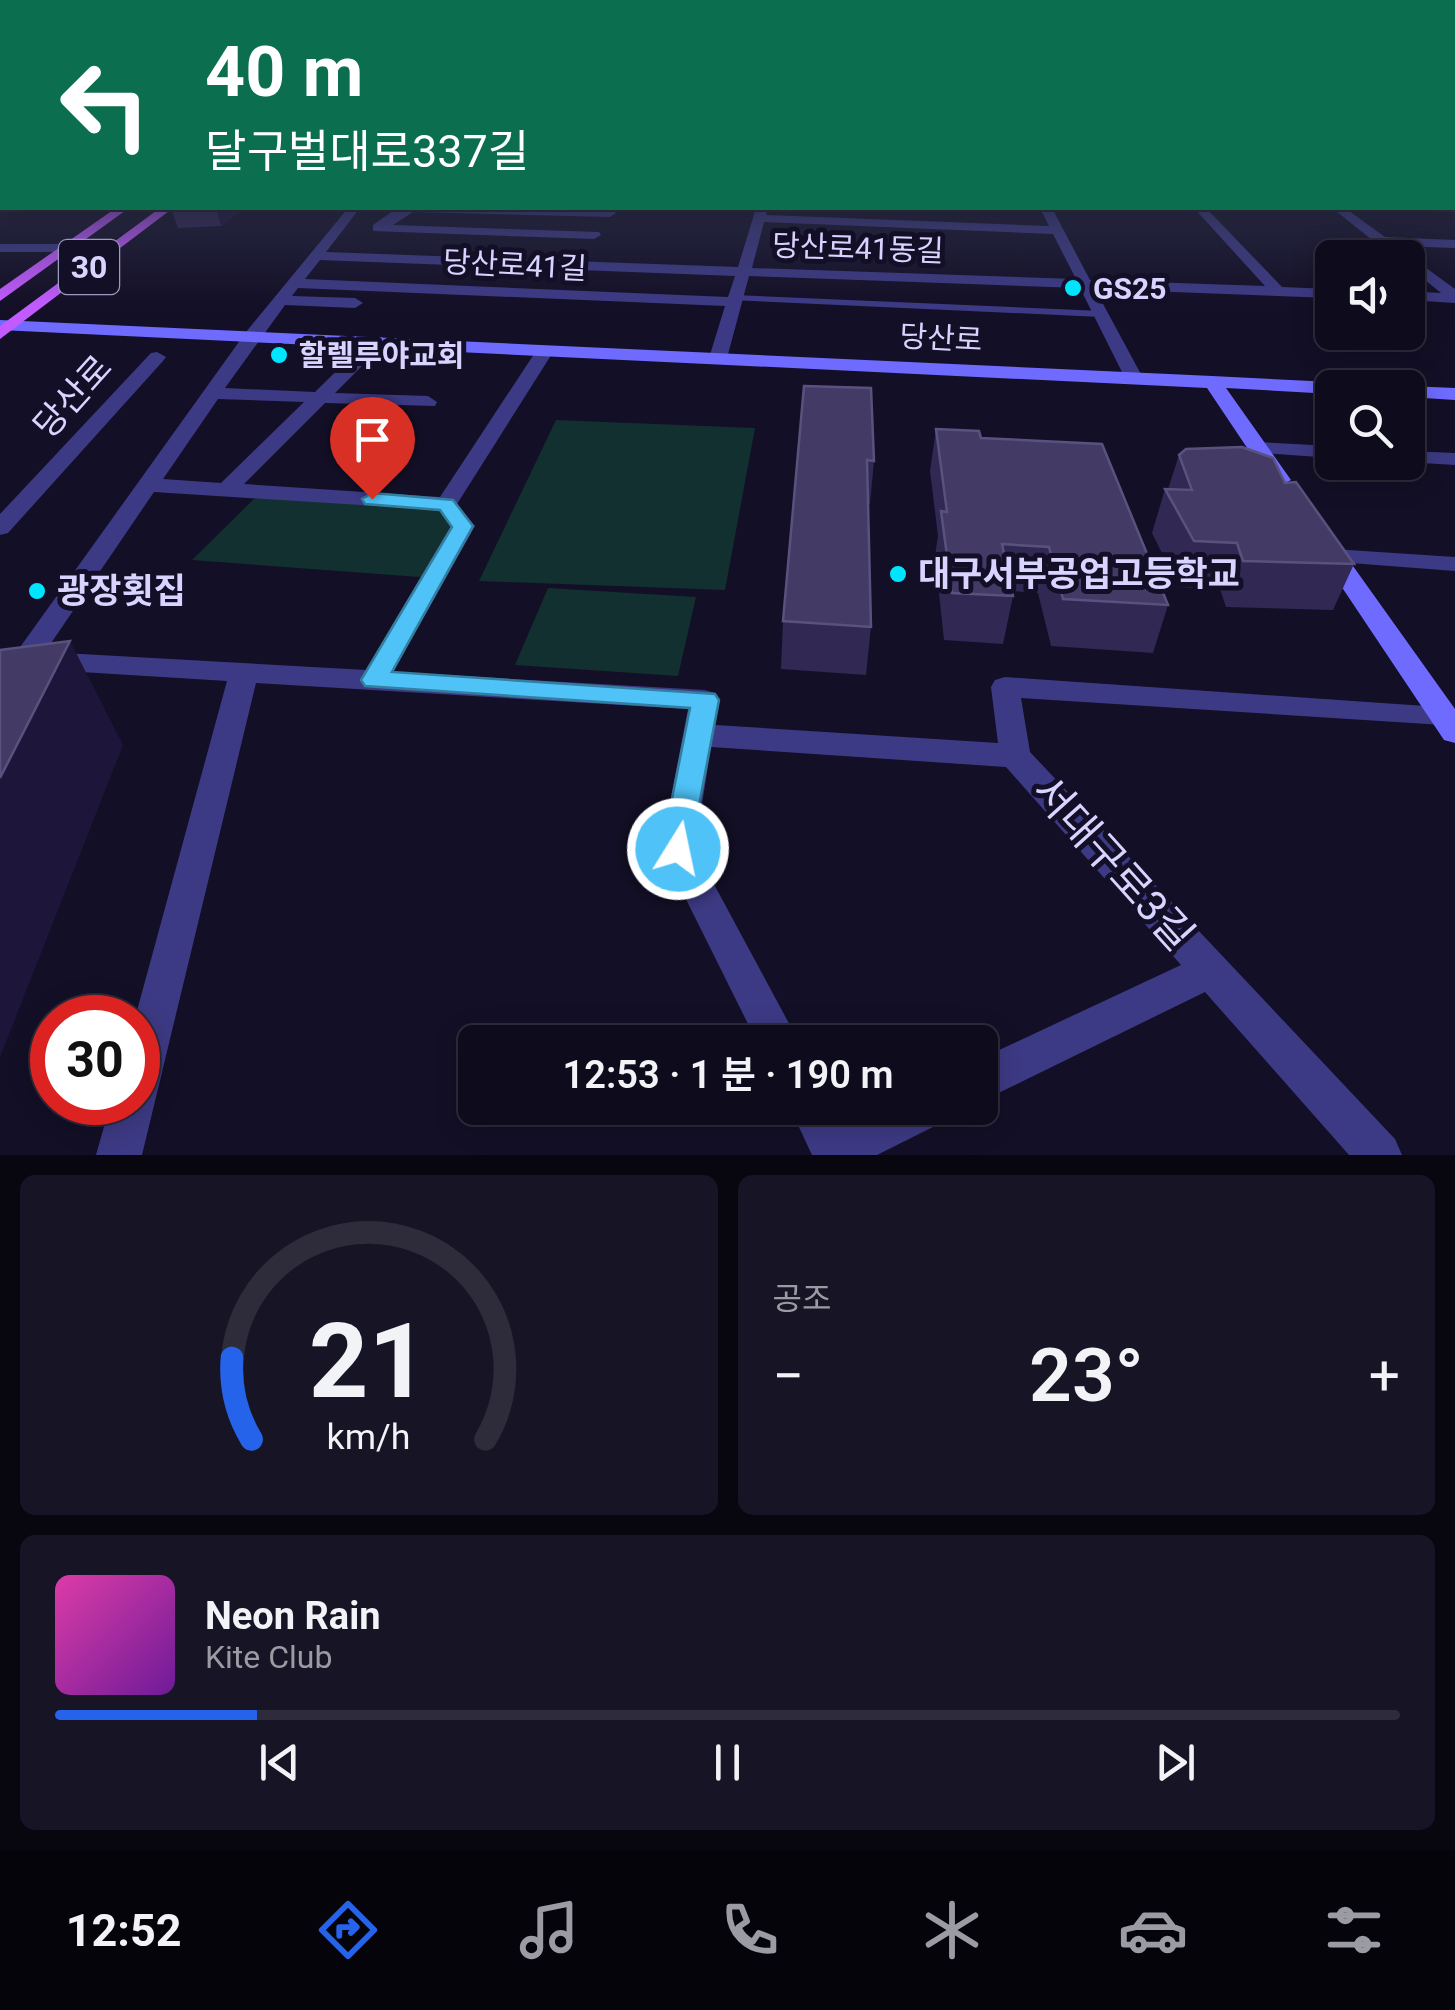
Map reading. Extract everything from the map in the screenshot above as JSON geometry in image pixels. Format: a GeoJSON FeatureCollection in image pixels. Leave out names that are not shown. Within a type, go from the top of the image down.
{"type":"FeatureCollection","features":[{"type":"Feature","properties":{"kind":"main road","name":"30"},"geometry":{"type":"LineString","coordinates":[[0,296],[120,210]]}},
{"type":"Feature","properties":{"kind":"main road","name":"30"},"geometry":{"type":"LineString","coordinates":[[4,328],[163,210]]}},
{"type":"Feature","properties":{"kind":"main road","name":"당산로"},"geometry":{"type":"LineString","coordinates":[[4,328],[546,349],[1315,387]]}},
{"type":"Feature","properties":{"kind":"main road"},"geometry":{"type":"LineString","coordinates":[[1212,381],[1449,723]]}},
{"type":"Feature","properties":{"kind":"main road"},"geometry":{"type":"LineString","coordinates":[[1425,393],[1455,394]]}},
{"type":"Feature","properties":{"kind":"street"},"geometry":{"type":"LineString","coordinates":[[409,210],[378,228],[594,235]]}},
{"type":"Feature","properties":{"kind":"street"},"geometry":{"type":"LineString","coordinates":[[573,264],[612,210]]}},
{"type":"Feature","properties":{"kind":"street"},"geometry":{"type":"LineString","coordinates":[[1047,210],[1134,378]]}},
{"type":"Feature","properties":{"kind":"street"},"geometry":{"type":"LineString","coordinates":[[1202,210],[1278,291]]}},
{"type":"Feature","properties":{"kind":"street"},"geometry":{"type":"LineString","coordinates":[[1341,210],[1381,240]]}},
{"type":"Feature","properties":{"kind":"street"},"geometry":{"type":"LineString","coordinates":[[13,658],[86,575],[252,336],[350,213]]}},
{"type":"Feature","properties":{"kind":"street"},"geometry":{"type":"LineString","coordinates":[[718,358],[760,213],[1058,230]]}},
{"type":"Feature","properties":{"kind":"street"},"geometry":{"type":"LineString","coordinates":[[1425,243],[1455,244]]}},
{"type":"Feature","properties":{"kind":"street"},"geometry":{"type":"LineString","coordinates":[[0,248],[70,248]]}},
{"type":"Feature","properties":{"kind":"street","name":"당산로41동길"},"geometry":{"type":"LineString","coordinates":[[316,256],[1315,293]]}},
{"type":"Feature","properties":{"kind":"street"},"geometry":{"type":"LineString","coordinates":[[1425,274],[1455,297]]}},
{"type":"Feature","properties":{"kind":"street","name":"당산로41길"},"geometry":{"type":"LineString","coordinates":[[294,282],[735,300]]}},
{"type":"Feature","properties":{"kind":"street"},"geometry":{"type":"LineString","coordinates":[[1425,296],[1455,297]]}},
{"type":"Feature","properties":{"kind":"street","name":"당산로41길"},"geometry":{"type":"LineString","coordinates":[[280,300],[608,312]]}},
{"type":"Feature","properties":{"kind":"street"},"geometry":{"type":"LineString","coordinates":[[226,490],[377,342]]}},
{"type":"Feature","properties":{"kind":"street"},"geometry":{"type":"LineString","coordinates":[[446,504],[546,349]]}},
{"type":"Feature","properties":{"kind":"street","name":"당산로"},"geometry":{"type":"LineString","coordinates":[[0,528],[157,357]]}},
{"type":"Feature","properties":{"kind":"street"},"geometry":{"type":"LineString","coordinates":[[212,393],[428,402]]}},
{"type":"Feature","properties":{"kind":"street"},"geometry":{"type":"LineString","coordinates":[[1258,448],[1315,451]]}},
{"type":"Feature","properties":{"kind":"street"},"geometry":{"type":"LineString","coordinates":[[1425,458],[1455,460]]}},
{"type":"Feature","properties":{"kind":"street"},"geometry":{"type":"LineString","coordinates":[[150,485],[446,504],[463,526],[374,680]]}},
{"type":"Feature","properties":{"kind":"street"},"geometry":{"type":"LineString","coordinates":[[1333,556],[1455,564]]}},
{"type":"Feature","properties":{"kind":"street"},"geometry":{"type":"LineString","coordinates":[[13,658],[374,680],[1015,756],[1005,687],[1449,723]]}},
{"type":"Feature","properties":{"kind":"street"},"geometry":{"type":"LineString","coordinates":[[160,998],[244,672]]}},
{"type":"Feature","properties":{"kind":"street"},"geometry":{"type":"LineString","coordinates":[[701,718],[678,849],[769,1025]]}},
{"type":"Feature","properties":{"kind":"street","name":"서대구로3길"},"geometry":{"type":"LineString","coordinates":[[1015,756],[1379,1155]]}},
{"type":"Feature","properties":{"kind":"street","name":"서대구로3길"},"geometry":{"type":"LineString","coordinates":[[998,1072],[1210,970]]}},
{"type":"Feature","properties":{"kind":"street"},"geometry":{"type":"LineString","coordinates":[[119,1155],[126,1125]]}},
{"type":"Feature","properties":{"kind":"street"},"geometry":{"type":"LineString","coordinates":[[821,1125],[836,1153],[892,1125]]}},
{"type":"Feature","properties":{"kind":"lane"},"geometry":{"type":"LineString","coordinates":[[735,300],[1101,314]]}},
{"type":"Feature","properties":{"kind":"green space"},"geometry":{"type":"Polygon","coordinates":[[[556,420],[755,428],[725,590],[479,581],[556,420]]]}},
{"type":"Feature","properties":{"kind":"green space"},"geometry":{"type":"Polygon","coordinates":[[[261,492],[446,504],[463,526],[433,578],[192,560],[261,492]]]}},
{"type":"Feature","properties":{"kind":"green space"},"geometry":{"type":"Polygon","coordinates":[[[548,588],[696,597],[678,676],[515,665],[548,588]]]}},
{"type":"Feature","properties":{"kind":"building"},"geometry":{"type":"Polygon","coordinates":[[[804,386],[871,388],[874,461],[867,460],[871,627],[783,621],[804,386]]]}},
{"type":"Feature","properties":{"kind":"building"},"geometry":{"type":"Polygon","coordinates":[[[936,429],[979,431],[981,438],[1102,444],[1168,605],[1063,599],[1049,547],[1002,544],[1013,596],[952,593],[936,429]]]}},
{"type":"Feature","properties":{"kind":"building"},"geometry":{"type":"Polygon","coordinates":[[[1242,447],[1273,458],[1285,483],[1296,482],[1354,564],[1243,561],[1237,543],[1194,541],[1165,489],[1192,490],[1179,455],[1186,449],[1242,447]]]}},
{"type":"Feature","properties":{"kind":"building"},"geometry":{"type":"Polygon","coordinates":[[[70,641],[0,778],[0,650],[70,641]]]}},
{"type":"Feature","properties":{"kind":"place","name":"GS25"},"geometry":{"type":"Point","coordinates":[1073,288]}},
{"type":"Feature","properties":{"kind":"place","name":"할렐루야교회"},"geometry":{"type":"Point","coordinates":[279,355]}},
{"type":"Feature","properties":{"kind":"place","name":"대구서부공업고등학교"},"geometry":{"type":"Point","coordinates":[898,574]}},
{"type":"Feature","properties":{"kind":"place","name":"광장횟집"},"geometry":{"type":"Point","coordinates":[37,591]}},
{"type":"Feature","properties":{"kind":"route"},"geometry":{"type":"LineString","coordinates":[[372,499],[446,504],[463,526],[374,680],[705,700],[678,849]]}}]}
